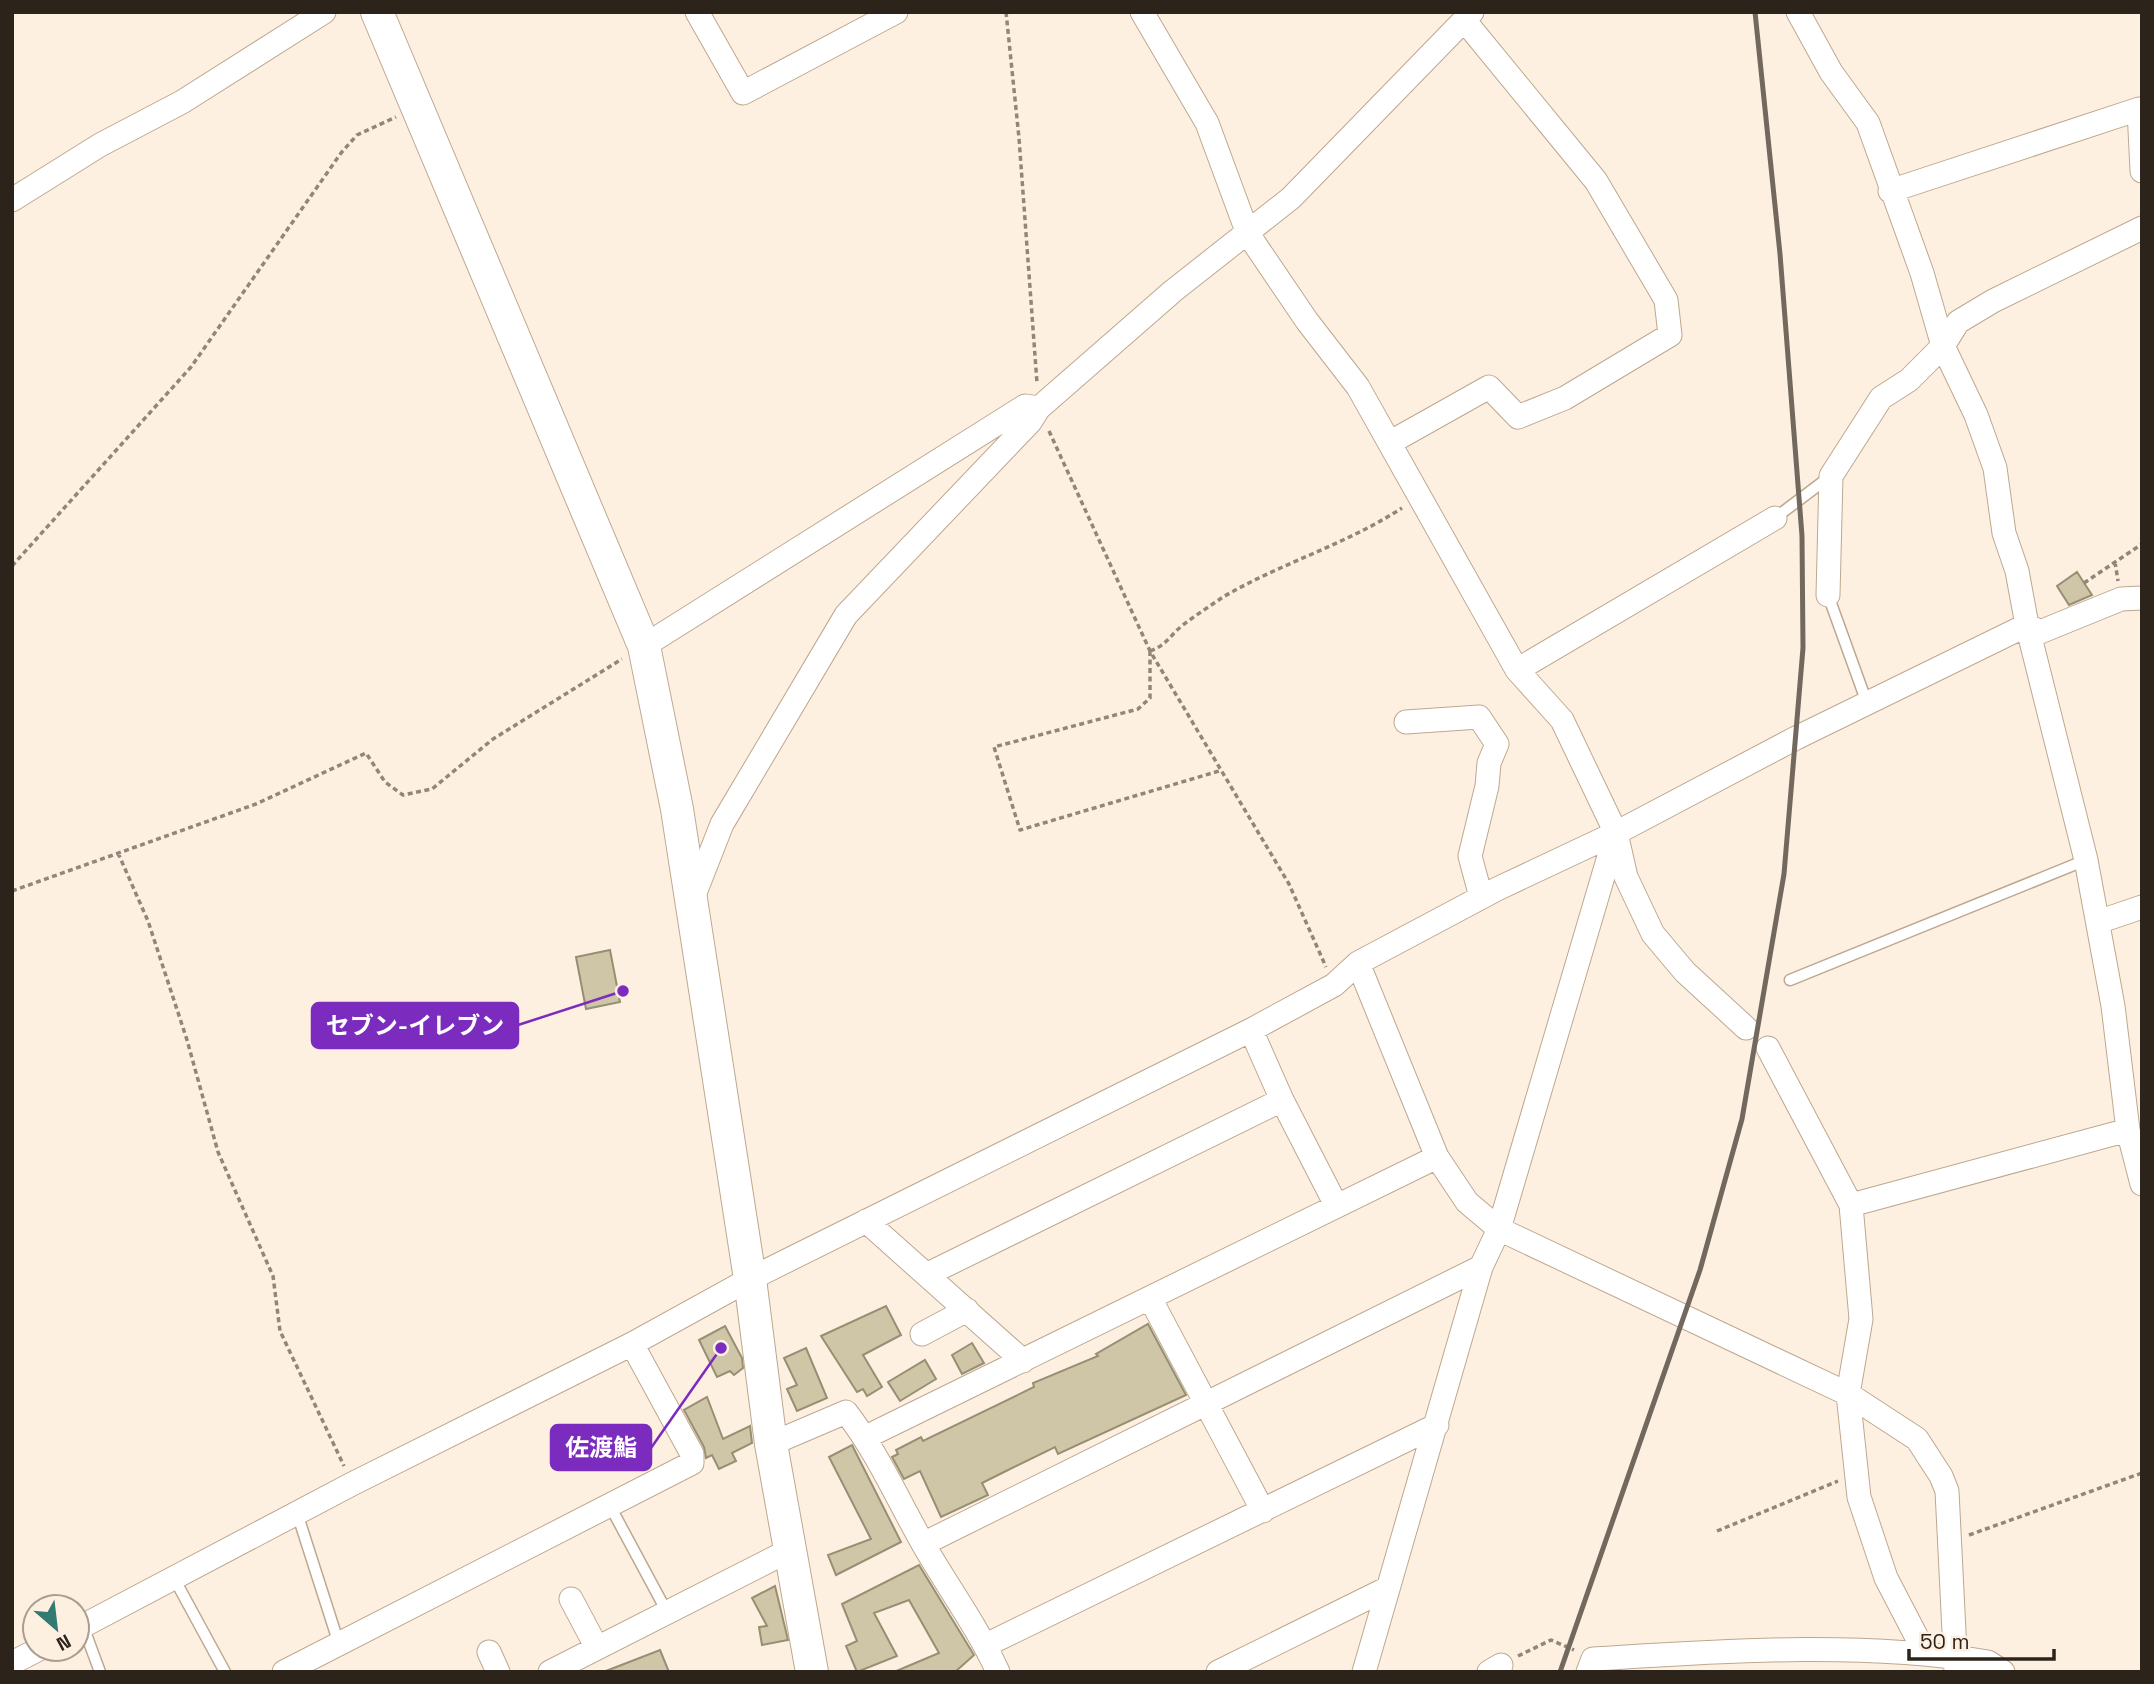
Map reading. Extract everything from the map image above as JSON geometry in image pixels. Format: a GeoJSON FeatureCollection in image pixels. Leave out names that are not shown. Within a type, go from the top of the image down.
{"type":"FeatureCollection","features":[{"type":"Feature","properties":{"kind":"street"},"geometry":{"type":"LineString","coordinates":[[12,200],[100,145],[182,102],[324,12]]}},
{"type":"Feature","properties":{"kind":"street"},"geometry":{"type":"LineString","coordinates":[[377,12],[644,646],[677,809],[750,1279],[771,1444],[813,1672]]}},
{"type":"Feature","properties":{"kind":"street"},"geometry":{"type":"LineString","coordinates":[[697,12],[743,93],[896,12]]}},
{"type":"Feature","properties":{"kind":"street"},"geometry":{"type":"LineString","coordinates":[[1142,12],[1207,123],[1248,234],[1307,321],[1359,387],[1517,670],[1562,720],[1616,833],[1626,877],[1653,934],[1685,972],[1746,1028]]}},
{"type":"Feature","properties":{"kind":"street"},"geometry":{"type":"LineString","coordinates":[[1797,12],[1831,72],[1868,123],[1889,179],[1890,191],[1922,273],[1942,346],[1976,415],[1994,468],[2004,533],[2017,571],[2027,625],[2086,860],[2113,1006],[2128,1130],[2142,1184]]}},
{"type":"Feature","properties":{"kind":"street"},"geometry":{"type":"LineString","coordinates":[[691,903],[722,824],[846,615],[1030,422],[1039,408],[1173,290],[1291,198],[1468,16],[1597,181],[1666,300],[1671,335],[1565,398],[1542,408],[1518,416],[1489,387],[1391,442]]}},
{"type":"Feature","properties":{"kind":"street"},"geometry":{"type":"LineString","coordinates":[[1890,191],[2140,118],[2142,171]]}},
{"type":"Feature","properties":{"kind":"street"},"geometry":{"type":"LineString","coordinates":[[1828,595],[1831,476],[1881,397],[1909,380],[1942,346],[1958,322],[2142,228]]}},
{"type":"Feature","properties":{"kind":"street"},"geometry":{"type":"LineString","coordinates":[[644,646],[1025,406],[1039,408]]}},
{"type":"Feature","properties":{"kind":"street"},"geometry":{"type":"LineString","coordinates":[[1517,670],[1775,518]]}},
{"type":"Feature","properties":{"kind":"street"},"geometry":{"type":"LineString","coordinates":[[2027,625],[2040,632],[2121,599],[2142,598]]}},
{"type":"Feature","properties":{"kind":"street"},"geometry":{"type":"LineString","coordinates":[[91,1622],[352,1484],[632,1344],[750,1279],[1251,1030],[1334,985],[1358,963],[1481,897],[1616,833],[2027,625]]}},
{"type":"Feature","properties":{"kind":"street"},"geometry":{"type":"LineString","coordinates":[[1406,722],[1479,718],[1497,744],[1489,763],[1487,786],[1470,856],[1481,897]]}},
{"type":"Feature","properties":{"kind":"street"},"geometry":{"type":"LineString","coordinates":[[1364,1672],[1481,1267],[1499,1229],[1616,833]]}},
{"type":"Feature","properties":{"kind":"street"},"geometry":{"type":"LineString","coordinates":[[2098,922],[2142,907]]}},
{"type":"Feature","properties":{"kind":"street"},"geometry":{"type":"LineString","coordinates":[[1358,963],[1437,1157],[1467,1202],[1499,1229],[1848,1394],[1907,1432],[1925,1449],[1947,1491],[1955,1664]]}},
{"type":"Feature","properties":{"kind":"street"},"geometry":{"type":"LineString","coordinates":[[1251,1030],[1282,1100],[1336,1205]]}},
{"type":"Feature","properties":{"kind":"street"},"geometry":{"type":"LineString","coordinates":[[1768,1048],[1783,1071],[1852,1205],[1861,1319],[1848,1394],[1859,1497],[1886,1578],[1924,1653]]}},
{"type":"Feature","properties":{"kind":"street"},"geometry":{"type":"LineString","coordinates":[[928,1274],[1282,1100]]}},
{"type":"Feature","properties":{"kind":"street"},"geometry":{"type":"LineString","coordinates":[[1852,1205],[2128,1130]]}},
{"type":"Feature","properties":{"kind":"street"},"geometry":{"type":"LineString","coordinates":[[866,1437],[1437,1157]]}},
{"type":"Feature","properties":{"kind":"street"},"geometry":{"type":"LineString","coordinates":[[866,1221],[1023,1361]]}},
{"type":"Feature","properties":{"kind":"street"},"geometry":{"type":"LineString","coordinates":[[923,1544],[1481,1267]]}},
{"type":"Feature","properties":{"kind":"street"},"geometry":{"type":"LineString","coordinates":[[1150,1298],[1203,1403],[1263,1511]]}},
{"type":"Feature","properties":{"kind":"street"},"geometry":{"type":"LineString","coordinates":[[922,1334],[967,1310]]}},
{"type":"Feature","properties":{"kind":"street"},"geometry":{"type":"LineString","coordinates":[[284,1672],[317,1664],[339,1644],[692,1463],[692,1454],[632,1344]]}},
{"type":"Feature","properties":{"kind":"street"},"geometry":{"type":"LineString","coordinates":[[771,1444],[846,1412],[866,1437],[923,1544],[986,1645],[998,1672]]}},
{"type":"Feature","properties":{"kind":"street"},"geometry":{"type":"LineString","coordinates":[[986,1645],[1437,1424]]}},
{"type":"Feature","properties":{"kind":"street"},"geometry":{"type":"LineString","coordinates":[[550,1672],[792,1549]]}},
{"type":"Feature","properties":{"kind":"street"},"geometry":{"type":"LineString","coordinates":[[1218,1672],[1388,1588]]}},
{"type":"Feature","properties":{"kind":"street"},"geometry":{"type":"LineString","coordinates":[[571,1599],[597,1648]]}},
{"type":"Feature","properties":{"kind":"street"},"geometry":{"type":"LineString","coordinates":[[1590,1665],[1717,1652],[1879,1650],[1924,1653],[1955,1664],[1988,1661],[2003,1672]]}},
{"type":"Feature","properties":{"kind":"lane"},"geometry":{"type":"LineString","coordinates":[[1775,518],[1831,476]]}},
{"type":"Feature","properties":{"kind":"lane"},"geometry":{"type":"LineString","coordinates":[[1828,595],[1867,704]]}},
{"type":"Feature","properties":{"kind":"lane"},"geometry":{"type":"LineString","coordinates":[[1790,980],[2086,860]]}},
{"type":"Feature","properties":{"kind":"lane"},"geometry":{"type":"LineString","coordinates":[[610,1506],[667,1612]]}},
{"type":"Feature","properties":{"kind":"lane"},"geometry":{"type":"LineString","coordinates":[[297,1513],[339,1644]]}},
{"type":"Feature","properties":{"kind":"lane"},"geometry":{"type":"LineString","coordinates":[[175,1580],[225,1672]]}},
{"type":"Feature","properties":{"kind":"lane"},"geometry":{"type":"LineString","coordinates":[[91,1652],[100,1672]]}},
{"type":"Feature","properties":{"kind":"path"},"geometry":{"type":"LineString","coordinates":[[1006,12],[1019,138],[1039,408],[1150,651],[1219,771],[1289,884],[1334,985]]}},
{"type":"Feature","properties":{"kind":"path"},"geometry":{"type":"LineString","coordinates":[[12,566],[191,368],[341,153],[358,135],[401,116],[415,103]]}},
{"type":"Feature","properties":{"kind":"path"},"geometry":{"type":"LineString","coordinates":[[1150,651],[1162,648],[1181,626],[1223,597],[1279,568],[1364,533],[1421,495]]}},
{"type":"Feature","properties":{"kind":"path"},"geometry":{"type":"LineString","coordinates":[[2084,583],[2142,544]]}},
{"type":"Feature","properties":{"kind":"path"},"geometry":{"type":"LineString","coordinates":[[12,891],[256,804],[366,753],[385,782],[403,795],[432,789],[494,739],[644,646]]}},
{"type":"Feature","properties":{"kind":"path"},"geometry":{"type":"LineString","coordinates":[[1150,651],[1150,698],[1138,709],[994,747],[1020,830],[1219,771]]}},
{"type":"Feature","properties":{"kind":"path"},"geometry":{"type":"LineString","coordinates":[[118,853],[148,921],[187,1040],[218,1152],[273,1276],[280,1331],[352,1484]]}},
{"type":"Feature","properties":{"kind":"path"},"geometry":{"type":"LineString","coordinates":[[1949,1542],[2142,1473]]}},
{"type":"Feature","properties":{"kind":"path"},"geometry":{"type":"LineString","coordinates":[[1717,1531],[1856,1474]]}},
{"type":"Feature","properties":{"kind":"path"},"geometry":{"type":"LineString","coordinates":[[1495,1669],[1551,1640],[1590,1665]]}},
{"type":"Feature","properties":{"kind":"building"},"geometry":{"type":"Polygon","coordinates":[[[2077,572],[2092,595],[2069,605],[2057,586],[2077,572]]]}},
{"type":"Feature","properties":{"kind":"building"},"geometry":{"type":"Polygon","coordinates":[[[610,950],[620,1002],[586,1009],[576,957],[610,950]]]}},
{"type":"Feature","properties":{"kind":"building"},"geometry":{"type":"Polygon","coordinates":[[[886,1306],[901,1335],[863,1355],[882,1387],[867,1396],[863,1389],[857,1392],[821,1336],[886,1306]]]}},
{"type":"Feature","properties":{"kind":"building"},"geometry":{"type":"Polygon","coordinates":[[[1148,1324],[1186,1395],[1058,1454],[1055,1447],[1002,1473],[982,1483],[988,1495],[941,1517],[920,1471],[904,1479],[892,1457],[898,1454],[896,1450],[921,1437],[923,1441],[1034,1387],[1033,1383],[1098,1356],[1096,1354],[1148,1324]]]}},
{"type":"Feature","properties":{"kind":"building"},"geometry":{"type":"Polygon","coordinates":[[[725,1326],[742,1358],[743,1368],[734,1375],[730,1371],[717,1377],[699,1340],[725,1326]]]}},
{"type":"Feature","properties":{"kind":"building"},"geometry":{"type":"Polygon","coordinates":[[[972,1343],[984,1363],[962,1374],[952,1355],[972,1343]]]}},
{"type":"Feature","properties":{"kind":"building"},"geometry":{"type":"Polygon","coordinates":[[[806,1348],[827,1398],[797,1411],[787,1389],[797,1385],[784,1358],[806,1348]]]}},
{"type":"Feature","properties":{"kind":"building"},"geometry":{"type":"Polygon","coordinates":[[[925,1360],[936,1379],[900,1401],[888,1382],[925,1360]]]}},
{"type":"Feature","properties":{"kind":"building"},"geometry":{"type":"Polygon","coordinates":[[[707,1397],[723,1439],[750,1426],[752,1443],[732,1453],[736,1461],[719,1469],[712,1455],[706,1458],[704,1447],[684,1410],[707,1397]]]}},
{"type":"Feature","properties":{"kind":"building"},"geometry":{"type":"Polygon","coordinates":[[[852,1445],[901,1542],[836,1575],[828,1555],[871,1539],[829,1457],[852,1445]]]}},
{"type":"Feature","properties":{"kind":"building"},"geometry":{"type":"Polygon","coordinates":[[[919,1565],[974,1655],[955,1672],[894,1672],[939,1653],[909,1600],[874,1613],[897,1656],[857,1672],[846,1646],[857,1641],[842,1604],[919,1565]]]}},
{"type":"Feature","properties":{"kind":"building"},"geometry":{"type":"Polygon","coordinates":[[[775,1586],[788,1640],[762,1645],[759,1627],[767,1626],[752,1598],[775,1586]]]}},
{"type":"Feature","properties":{"kind":"building"},"geometry":{"type":"Polygon","coordinates":[[[660,1650],[669,1672],[606,1671],[660,1650]]]}},
{"type":"Feature","properties":{"kind":"railway"},"geometry":{"type":"LineString","coordinates":[[1560,1672],[1700,1270],[1742,1119],[1784,874],[1803,648],[1802,536],[1780,254],[1755,12]]}},
{"type":"Feature","properties":{"kind":"place","name":"セブン-イレブン"},"geometry":{"type":"Point","coordinates":[623,991]}},
{"type":"Feature","properties":{"kind":"place","name":"佐渡鮨"},"geometry":{"type":"Point","coordinates":[721,1348]}}]}
